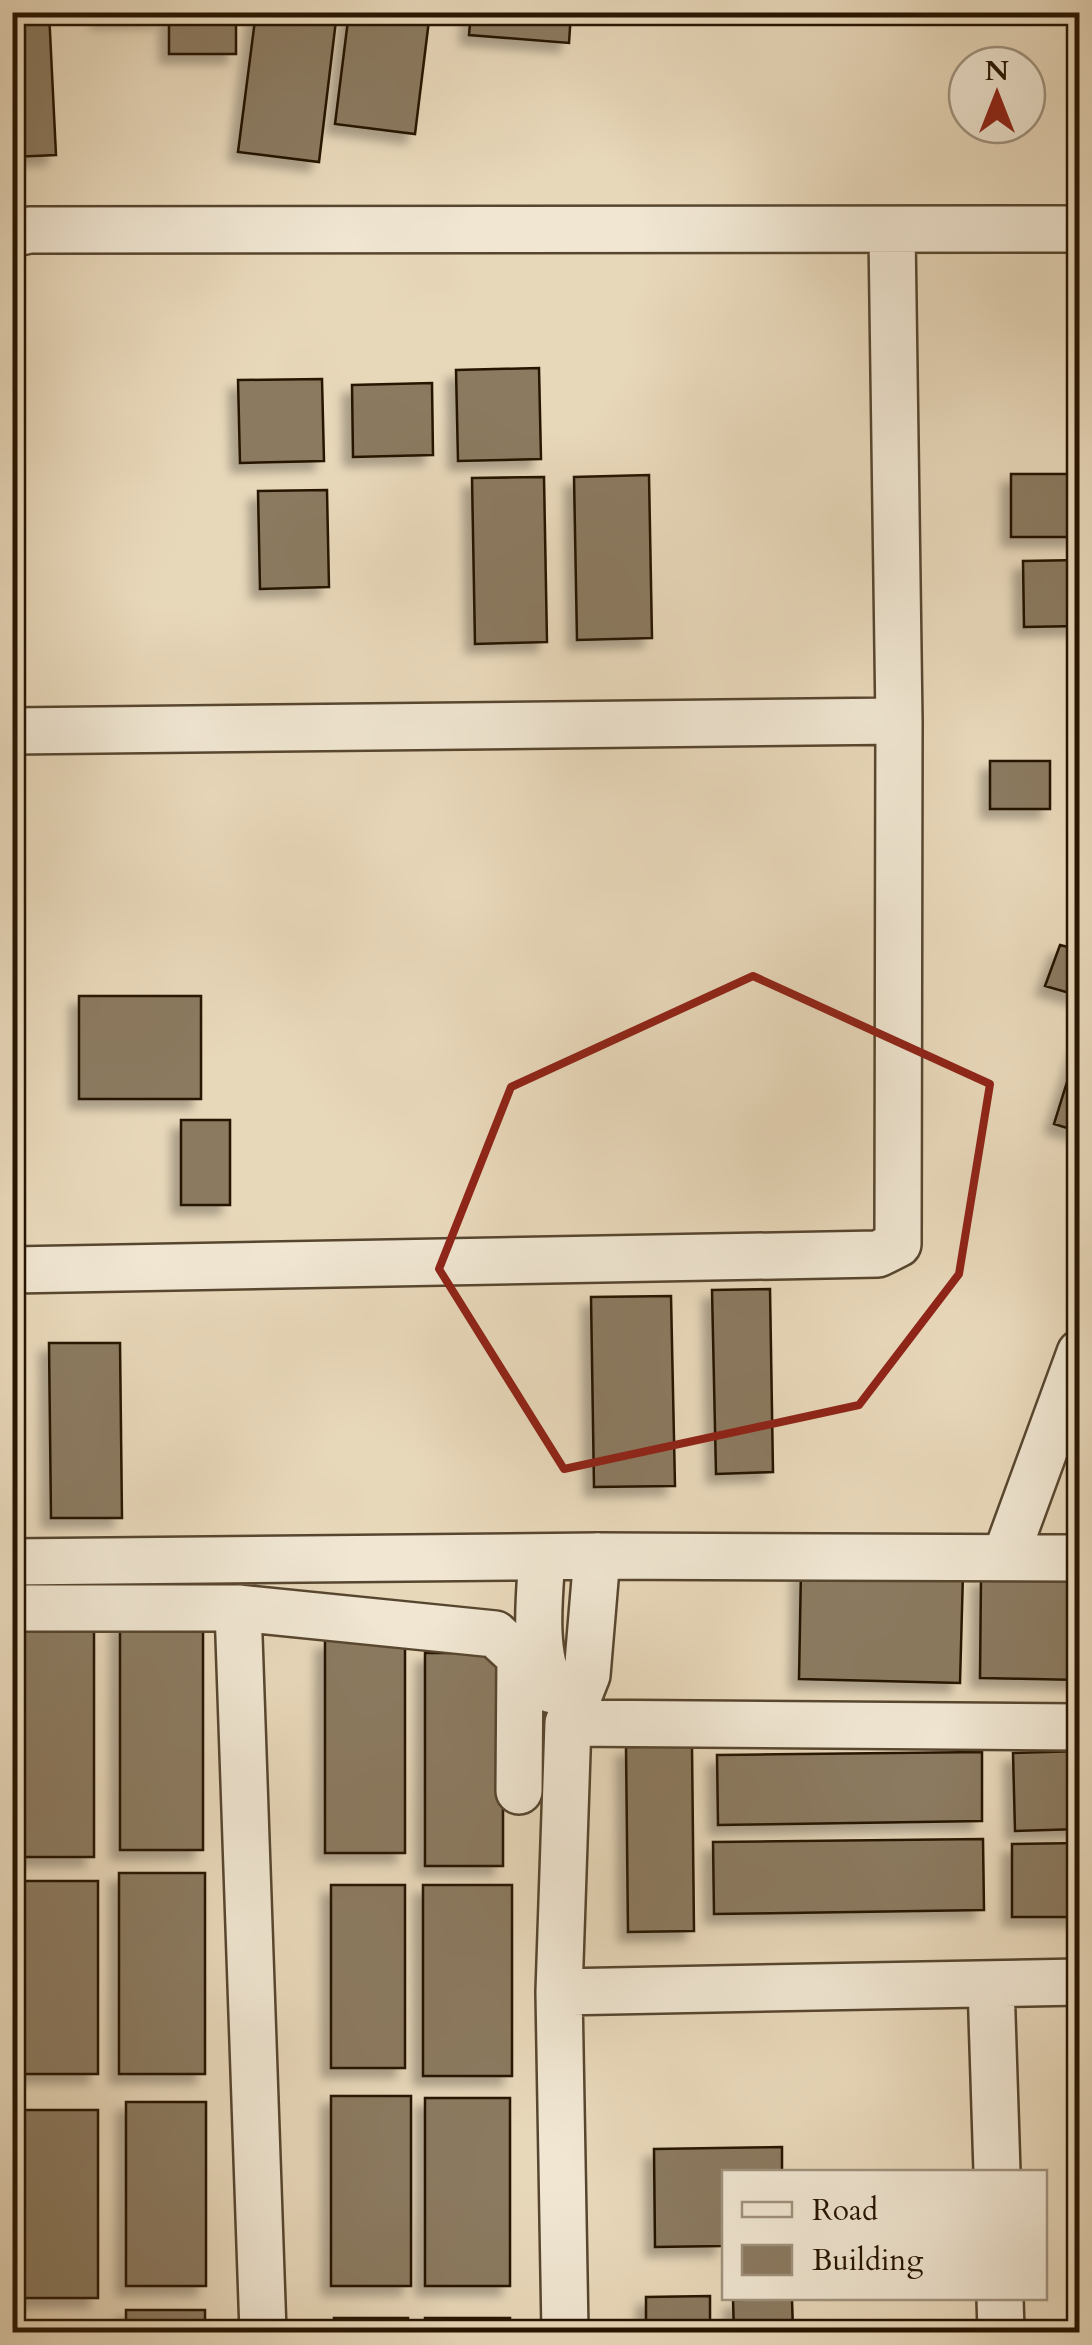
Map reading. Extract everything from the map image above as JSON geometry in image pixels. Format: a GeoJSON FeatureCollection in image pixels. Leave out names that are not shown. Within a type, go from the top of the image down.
{"type":"FeatureCollection","features":[{"type":"Feature","properties":{"kind":"street"},"geometry":{"type":"LineString","coordinates":[[12,234],[29,230],[612,228],[892,233],[1080,229]]}},
{"type":"Feature","properties":{"kind":"street"},"geometry":{"type":"LineString","coordinates":[[12,1270],[888,1250],[898,1244],[899,721],[892,233]]}},
{"type":"Feature","properties":{"kind":"street"},"geometry":{"type":"LineString","coordinates":[[12,731],[899,721]]}},
{"type":"Feature","properties":{"kind":"street"},"geometry":{"type":"LineString","coordinates":[[1006,1555],[1080,1353]]}},
{"type":"Feature","properties":{"kind":"street"},"geometry":{"type":"LineString","coordinates":[[564,2332],[559,1992],[568,1723],[586,1675],[597,1556]]}},
{"type":"Feature","properties":{"kind":"street"},"geometry":{"type":"LineString","coordinates":[[12,1562],[597,1556],[1080,1558]]}},
{"type":"Feature","properties":{"kind":"street"},"geometry":{"type":"LineString","coordinates":[[542,1558],[539,1609],[544,1675],[568,1723]]}},
{"type":"Feature","properties":{"kind":"street"},"geometry":{"type":"LineString","coordinates":[[12,1608],[238,1608],[495,1634],[520,1657],[519,1791]]}},
{"type":"Feature","properties":{"kind":"street"},"geometry":{"type":"LineString","coordinates":[[238,1608],[263,2332]]}},
{"type":"Feature","properties":{"kind":"street"},"geometry":{"type":"LineString","coordinates":[[568,1723],[1080,1728]]}},
{"type":"Feature","properties":{"kind":"street"},"geometry":{"type":"LineString","coordinates":[[559,1992],[1080,1982]]}},
{"type":"Feature","properties":{"kind":"street"},"geometry":{"type":"LineString","coordinates":[[991,1984],[997,2170]]}},
{"type":"Feature","properties":{"kind":"street"},"geometry":{"type":"LineString","coordinates":[[1000,2300],[1002,2332]]}},
{"type":"Feature","properties":{"kind":"highlighted area"},"geometry":{"type":"Polygon","coordinates":[[[753,976],[990,1084],[959,1274],[859,1405],[564,1469],[439,1269],[511,1087],[753,976]]]}},
{"type":"Feature","properties":{"kind":"building"},"geometry":{"type":"Polygon","coordinates":[[[12,12],[49,12],[56,155],[12,157],[12,12]]]}},
{"type":"Feature","properties":{"kind":"building"},"geometry":{"type":"Polygon","coordinates":[[[100,12],[163,12],[163,18],[100,19],[100,12]]]}},
{"type":"Feature","properties":{"kind":"building"},"geometry":{"type":"Polygon","coordinates":[[[169,12],[236,12],[236,54],[169,54],[169,12]]]}},
{"type":"Feature","properties":{"kind":"building"},"geometry":{"type":"Polygon","coordinates":[[[256,12],[337,12],[319,162],[238,152],[256,12]]]}},
{"type":"Feature","properties":{"kind":"building"},"geometry":{"type":"Polygon","coordinates":[[[349,12],[430,12],[415,134],[335,124],[349,12]]]}},
{"type":"Feature","properties":{"kind":"building"},"geometry":{"type":"Polygon","coordinates":[[[471,12],[571,12],[569,43],[469,35],[471,12]]]}},
{"type":"Feature","properties":{"kind":"building"},"geometry":{"type":"Polygon","coordinates":[[[539,368],[541,459],[458,461],[456,370],[539,368]]]}},
{"type":"Feature","properties":{"kind":"building"},"geometry":{"type":"Polygon","coordinates":[[[322,379],[324,461],[240,463],[238,380],[322,379]]]}},
{"type":"Feature","properties":{"kind":"building"},"geometry":{"type":"Polygon","coordinates":[[[432,383],[433,455],[353,457],[352,385],[432,383]]]}},
{"type":"Feature","properties":{"kind":"building"},"geometry":{"type":"Polygon","coordinates":[[[1011,474],[1079,474],[1079,537],[1011,537],[1011,474]]]}},
{"type":"Feature","properties":{"kind":"building"},"geometry":{"type":"Polygon","coordinates":[[[649,475],[652,638],[577,640],[574,477],[649,475]]]}},
{"type":"Feature","properties":{"kind":"building"},"geometry":{"type":"Polygon","coordinates":[[[544,477],[547,642],[475,644],[472,478],[544,477]]]}},
{"type":"Feature","properties":{"kind":"building"},"geometry":{"type":"Polygon","coordinates":[[[327,490],[329,587],[260,589],[258,491],[327,490]]]}},
{"type":"Feature","properties":{"kind":"building"},"geometry":{"type":"Polygon","coordinates":[[[1080,560],[1080,626],[1024,627],[1023,561],[1080,560]]]}},
{"type":"Feature","properties":{"kind":"building"},"geometry":{"type":"Polygon","coordinates":[[[990,761],[1050,761],[1050,809],[990,809],[990,761]]]}},
{"type":"Feature","properties":{"kind":"building"},"geometry":{"type":"Polygon","coordinates":[[[1060,945],[1080,950],[1080,996],[1045,986],[1060,945]]]}},
{"type":"Feature","properties":{"kind":"building"},"geometry":{"type":"Polygon","coordinates":[[[79,996],[201,996],[201,1099],[79,1099],[79,996]]]}},
{"type":"Feature","properties":{"kind":"building"},"geometry":{"type":"Polygon","coordinates":[[[1080,1040],[1080,1132],[1054,1124],[1080,1040]]]}},
{"type":"Feature","properties":{"kind":"building"},"geometry":{"type":"Polygon","coordinates":[[[181,1120],[230,1120],[230,1205],[181,1205],[181,1120]]]}},
{"type":"Feature","properties":{"kind":"building"},"geometry":{"type":"Polygon","coordinates":[[[770,1289],[773,1472],[716,1474],[712,1290],[770,1289]]]}},
{"type":"Feature","properties":{"kind":"building"},"geometry":{"type":"Polygon","coordinates":[[[671,1296],[675,1486],[594,1487],[591,1297],[671,1296]]]}},
{"type":"Feature","properties":{"kind":"building"},"geometry":{"type":"Polygon","coordinates":[[[49,1343],[120,1343],[122,1518],[51,1518],[49,1343]]]}},
{"type":"Feature","properties":{"kind":"building"},"geometry":{"type":"Polygon","coordinates":[[[12,1412],[17,1412],[18,1518],[12,1518],[12,1412]]]}},
{"type":"Feature","properties":{"kind":"building"},"geometry":{"type":"Polygon","coordinates":[[[801,1569],[963,1573],[960,1683],[799,1679],[801,1569]]]}},
{"type":"Feature","properties":{"kind":"building"},"geometry":{"type":"Polygon","coordinates":[[[981,1576],[1080,1578],[1080,1680],[980,1678],[981,1576]]]}},
{"type":"Feature","properties":{"kind":"building"},"geometry":{"type":"Polygon","coordinates":[[[120,1620],[203,1620],[203,1850],[120,1850],[120,1620]]]}},
{"type":"Feature","properties":{"kind":"building"},"geometry":{"type":"Polygon","coordinates":[[[12,1622],[94,1622],[94,1857],[12,1857],[12,1622]]]}},
{"type":"Feature","properties":{"kind":"building"},"geometry":{"type":"Polygon","coordinates":[[[325,1640],[405,1640],[405,1853],[325,1853],[325,1640]]]}},
{"type":"Feature","properties":{"kind":"building"},"geometry":{"type":"Polygon","coordinates":[[[425,1653],[503,1653],[503,1866],[425,1866],[425,1653]]]}},
{"type":"Feature","properties":{"kind":"building"},"geometry":{"type":"Polygon","coordinates":[[[692,1746],[694,1931],[628,1932],[626,1747],[692,1746]]]}},
{"type":"Feature","properties":{"kind":"building"},"geometry":{"type":"Polygon","coordinates":[[[1080,1751],[1080,1829],[1015,1831],[1013,1753],[1080,1751]]]}},
{"type":"Feature","properties":{"kind":"building"},"geometry":{"type":"Polygon","coordinates":[[[982,1752],[982,1821],[718,1825],[717,1755],[982,1752]]]}},
{"type":"Feature","properties":{"kind":"building"},"geometry":{"type":"Polygon","coordinates":[[[983,1839],[984,1910],[714,1914],[713,1842],[983,1839]]]}},
{"type":"Feature","properties":{"kind":"building"},"geometry":{"type":"Polygon","coordinates":[[[1080,1843],[1080,1917],[1012,1917],[1012,1844],[1080,1843]]]}},
{"type":"Feature","properties":{"kind":"building"},"geometry":{"type":"Polygon","coordinates":[[[119,1873],[205,1873],[205,2074],[119,2074],[119,1873]]]}},
{"type":"Feature","properties":{"kind":"building"},"geometry":{"type":"Polygon","coordinates":[[[12,1881],[98,1881],[98,2074],[12,2074],[12,1881]]]}},
{"type":"Feature","properties":{"kind":"building"},"geometry":{"type":"Polygon","coordinates":[[[331,1885],[405,1885],[405,2068],[331,2068],[331,1885]]]}},
{"type":"Feature","properties":{"kind":"building"},"geometry":{"type":"Polygon","coordinates":[[[423,1885],[512,1885],[512,2076],[423,2076],[423,1885]]]}},
{"type":"Feature","properties":{"kind":"building"},"geometry":{"type":"Polygon","coordinates":[[[331,2096],[411,2096],[411,2286],[331,2286],[331,2096]]]}},
{"type":"Feature","properties":{"kind":"building"},"geometry":{"type":"Polygon","coordinates":[[[425,2098],[510,2098],[510,2286],[425,2286],[425,2098]]]}},
{"type":"Feature","properties":{"kind":"building"},"geometry":{"type":"Polygon","coordinates":[[[126,2102],[206,2102],[206,2286],[126,2286],[126,2102]]]}},
{"type":"Feature","properties":{"kind":"building"},"geometry":{"type":"Polygon","coordinates":[[[12,2110],[98,2110],[98,2298],[12,2298],[12,2110]]]}},
{"type":"Feature","properties":{"kind":"building"},"geometry":{"type":"Polygon","coordinates":[[[782,2147],[782,2170],[722,2170],[722,2246],[655,2247],[654,2149],[782,2147]]]}},
{"type":"Feature","properties":{"kind":"building"},"geometry":{"type":"Polygon","coordinates":[[[710,2296],[710,2332],[646,2332],[646,2297],[710,2296]]]}},
{"type":"Feature","properties":{"kind":"building"},"geometry":{"type":"Polygon","coordinates":[[[733,2300],[792,2300],[793,2332],[734,2332],[733,2300]]]}},
{"type":"Feature","properties":{"kind":"building"},"geometry":{"type":"Polygon","coordinates":[[[126,2310],[205,2310],[205,2332],[126,2332],[126,2310]]]}},
{"type":"Feature","properties":{"kind":"building"},"geometry":{"type":"Polygon","coordinates":[[[334,2318],[408,2318],[408,2332],[334,2332],[334,2318]]]}},
{"type":"Feature","properties":{"kind":"building"},"geometry":{"type":"Polygon","coordinates":[[[425,2318],[510,2318],[510,2332],[425,2332],[425,2318]]]}},
{"type":"Feature","properties":{"kind":"building"},"geometry":{"type":"Polygon","coordinates":[[[12,2326],[101,2326],[101,2332],[12,2332],[12,2326]]]}}]}
